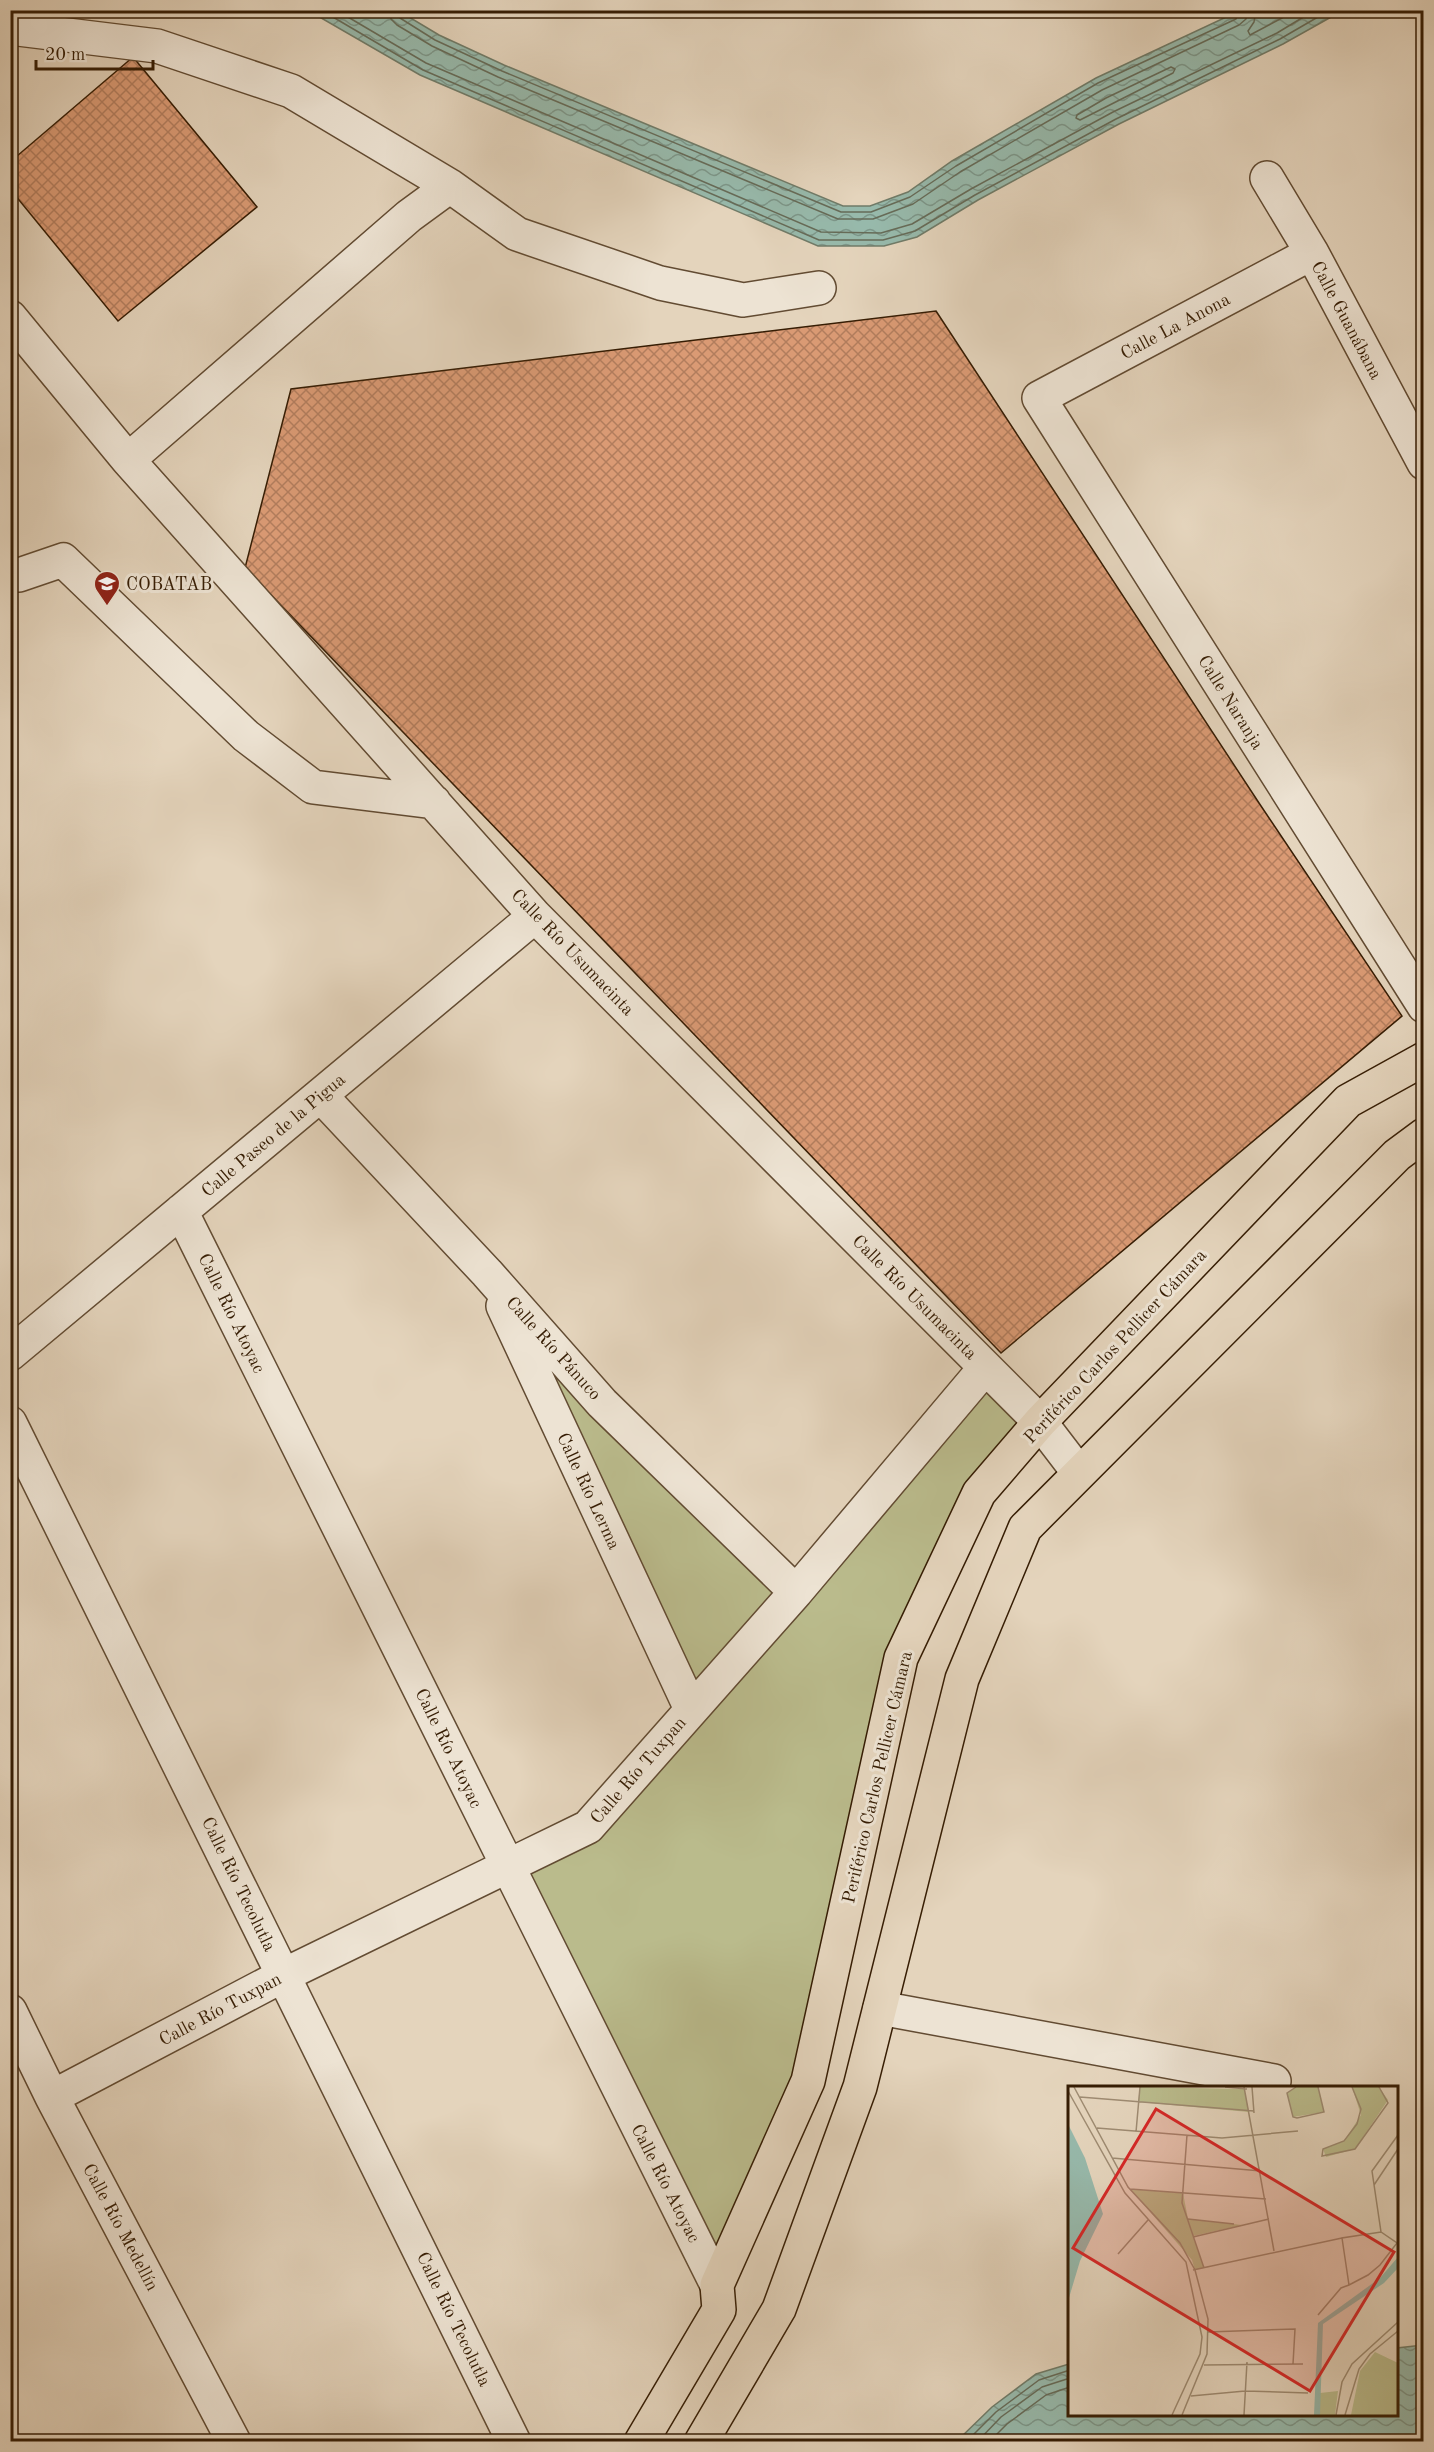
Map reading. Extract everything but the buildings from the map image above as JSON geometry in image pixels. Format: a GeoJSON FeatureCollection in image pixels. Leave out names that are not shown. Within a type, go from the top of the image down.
{"type":"FeatureCollection","features":[{"type":"Feature","properties":{"kind":"main road","name":"Periférico Carlos Pellicer Cámara"},"geometry":{"type":"LineString","coordinates":[[641,2442],[719,2310],[717,2285],[808,2081],[901,1658],[980,1493],[1040,1422],[1348,1101],[1424,1059]]}},
{"type":"Feature","properties":{"kind":"main road"},"geometry":{"type":"LineString","coordinates":[[702,2442],[779,2309],[860,2088],[962,1679],[1025,1528],[1397,1155],[1424,1135]]}},
{"type":"Feature","properties":{"kind":"street"},"geometry":{"type":"LineString","coordinates":[[10,28],[157,46],[291,91],[450,186],[517,234],[660,283],[743,300],[819,288]]}},
{"type":"Feature","properties":{"kind":"street","name":"Calle Guanábana"},"geometry":{"type":"LineString","coordinates":[[1267,178],[1312,253],[1424,463]]}},
{"type":"Feature","properties":{"kind":"street"},"geometry":{"type":"LineString","coordinates":[[128,460],[409,216],[450,186]]}},
{"type":"Feature","properties":{"kind":"street","name":"Calle La Anona"},"geometry":{"type":"LineString","coordinates":[[1039,398],[1312,253]]}},
{"type":"Feature","properties":{"kind":"street","name":"Calle Río Usumacinta"},"geometry":{"type":"LineString","coordinates":[[10,317],[128,460],[535,916],[1040,1422],[1079,1473]]}},
{"type":"Feature","properties":{"kind":"street","name":"Calle Naranja"},"geometry":{"type":"LineString","coordinates":[[1039,398],[1424,1006]]}},
{"type":"Feature","properties":{"kind":"street"},"geometry":{"type":"LineString","coordinates":[[18,575],[63,560],[246,736],[313,787],[434,801]]}},
{"type":"Feature","properties":{"kind":"street","name":"Calle Paseo de la Pigua"},"geometry":{"type":"LineString","coordinates":[[10,1354],[535,916]]}},
{"type":"Feature","properties":{"kind":"street","name":"Calle Río Pánuco"},"geometry":{"type":"LineString","coordinates":[[321,1096],[487,1273],[602,1404],[796,1592]]}},
{"type":"Feature","properties":{"kind":"street","name":"Calle Río Atoyac"},"geometry":{"type":"LineString","coordinates":[[181,1211],[717,2285]]}},
{"type":"Feature","properties":{"kind":"street","name":"Calle Río Lerma"},"geometry":{"type":"LineString","coordinates":[[487,1273],[691,1709]]}},
{"type":"Feature","properties":{"kind":"street","name":"Calle Río Tuxpan"},"geometry":{"type":"LineString","coordinates":[[52,2097],[284,1975],[588,1827],[796,1592],[985,1368]]}},
{"type":"Feature","properties":{"kind":"street","name":"Calle Río Tecolutla"},"geometry":{"type":"LineString","coordinates":[[10,1423],[514,2442]]}},
{"type":"Feature","properties":{"kind":"street"},"geometry":{"type":"LineString","coordinates":[[880,2008],[1274,2081]]}},
{"type":"Feature","properties":{"kind":"street","name":"Calle Río Medellín"},"geometry":{"type":"LineString","coordinates":[[10,2011],[52,2097],[234,2442]]}},
{"type":"Feature","properties":{"kind":"green space"},"geometry":{"type":"Polygon","coordinates":[[[487,1273],[796,1591],[985,1368],[1040,1422],[901,1658],[808,2081],[717,2285],[507,1867],[588,1827],[691,1709],[487,1273]]]}},
{"type":"Feature","properties":{"kind":"water"},"geometry":{"type":"Polygon","coordinates":[[[309,11],[399,11],[439,35],[504,65],[843,206],[870,206],[908,192],[952,161],[1096,78],[1239,11],[1342,11],[1283,44],[1119,124],[978,200],[917,237],[884,246],[818,246],[420,75],[309,11]]]}},
{"type":"Feature","properties":{"kind":"water"},"geometry":{"type":"Polygon","coordinates":[[[1423,2345],[1423,2441],[957,2441],[992,2407],[1036,2374],[1068,2364],[1068,2416],[1398,2416],[1398,2348],[1423,2345]]]}},
{"type":"Feature","properties":{"kind":"place","name":"COBATAB"},"geometry":{"type":"Point","coordinates":[107,607]}}]}
